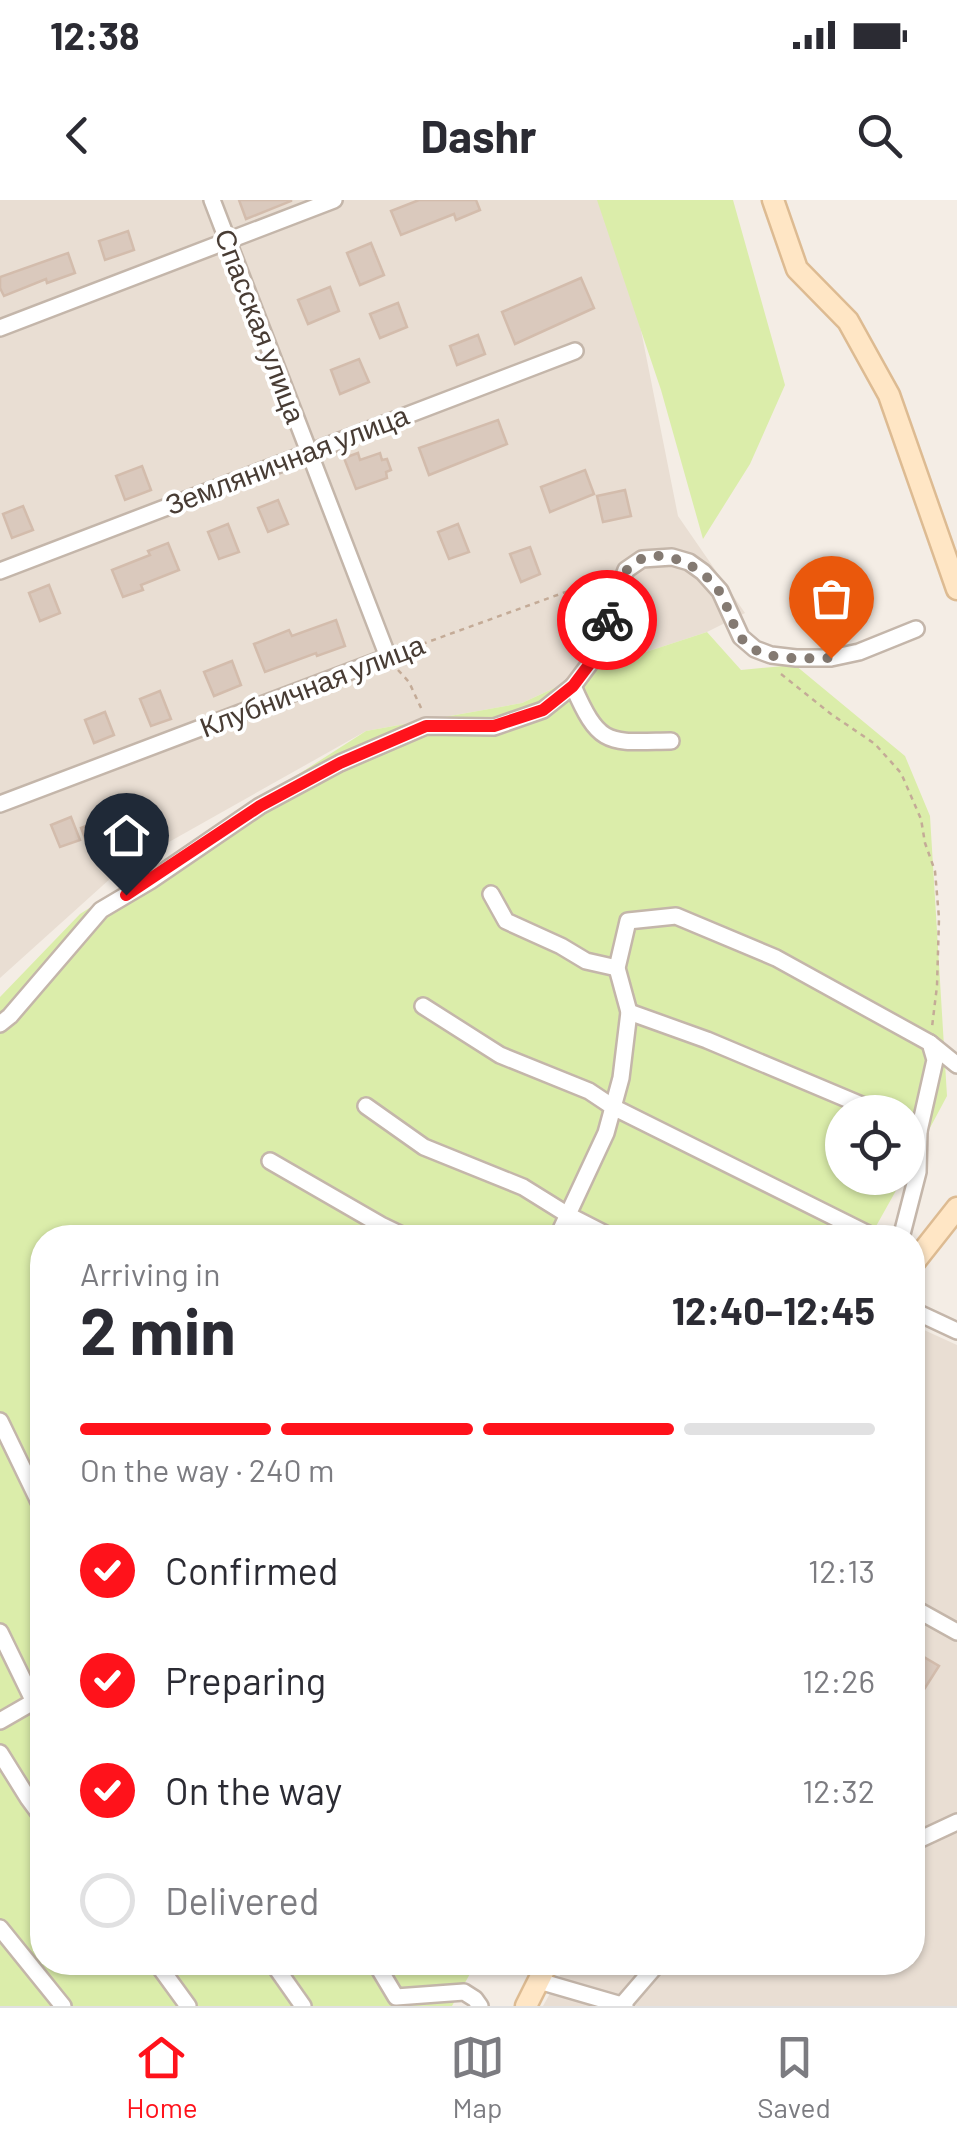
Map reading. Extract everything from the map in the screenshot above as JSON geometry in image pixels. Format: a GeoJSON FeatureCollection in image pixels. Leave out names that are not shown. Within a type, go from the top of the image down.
{"type":"FeatureCollection","features":[{"type":"Feature","properties":{"kind":"street","name":"Спасская улица"},"geometry":{"type":"LineString","coordinates":[[212,200],[388,657]]}},
{"type":"Feature","properties":{"kind":"street"},"geometry":{"type":"LineString","coordinates":[[0,328],[334,200]]}},
{"type":"Feature","properties":{"kind":"street"},"geometry":{"type":"LineString","coordinates":[[774,200],[797,269],[848,321],[889,394],[957,588]]}},
{"type":"Feature","properties":{"kind":"street","name":"Земляничная улица"},"geometry":{"type":"LineString","coordinates":[[0,570],[574,351]]}},
{"type":"Feature","properties":{"kind":"street"},"geometry":{"type":"LineString","coordinates":[[0,1024],[101,910],[260,806],[340,763],[426,726],[494,726],[543,710],[573,686],[594,658],[626,570],[642,560],[672,558],[689,562],[703,572],[720,591],[740,637],[755,650],[772,655],[831,658],[859,652],[916,629]]}},
{"type":"Feature","properties":{"kind":"street","name":"Клубничная улица"},"geometry":{"type":"LineString","coordinates":[[0,804],[388,657]]}},
{"type":"Feature","properties":{"kind":"street"},"geometry":{"type":"LineString","coordinates":[[573,686],[592,726],[608,739],[671,742]]}},
{"type":"Feature","properties":{"kind":"street"},"geometry":{"type":"LineString","coordinates":[[491,894],[506,921],[586,961],[617,968]]}},
{"type":"Feature","properties":{"kind":"street"},"geometry":{"type":"LineString","coordinates":[[563,1225],[606,1133],[621,1078],[629,1012],[617,968],[628,920],[676,916],[776,958],[930,1043],[957,1065]]}},
{"type":"Feature","properties":{"kind":"street"},"geometry":{"type":"LineString","coordinates":[[422,1006],[500,1055],[588,1091],[850,1225]]}},
{"type":"Feature","properties":{"kind":"street"},"geometry":{"type":"LineString","coordinates":[[629,1012],[838,1095]]}},
{"type":"Feature","properties":{"kind":"street"},"geometry":{"type":"LineString","coordinates":[[924,1095],[935,1060],[930,1043]]}},
{"type":"Feature","properties":{"kind":"street"},"geometry":{"type":"LineString","coordinates":[[366,1106],[424,1147],[523,1187],[588,1225]]}},
{"type":"Feature","properties":{"kind":"street"},"geometry":{"type":"LineString","coordinates":[[270,1161],[381,1225]]}},
{"type":"Feature","properties":{"kind":"street"},"geometry":{"type":"LineString","coordinates":[[904,1225],[912,1195]]}},
{"type":"Feature","properties":{"kind":"street"},"geometry":{"type":"LineString","coordinates":[[925,1246],[957,1208]]}},
{"type":"Feature","properties":{"kind":"street"},"geometry":{"type":"LineString","coordinates":[[925,1316],[957,1332]]}},
{"type":"Feature","properties":{"kind":"street"},"geometry":{"type":"LineString","coordinates":[[0,1421],[30,1483]]}},
{"type":"Feature","properties":{"kind":"street"},"geometry":{"type":"LineString","coordinates":[[925,1615],[957,1632]]}},
{"type":"Feature","properties":{"kind":"street"},"geometry":{"type":"LineString","coordinates":[[0,1632],[30,1685]]}},
{"type":"Feature","properties":{"kind":"street"},"geometry":{"type":"LineString","coordinates":[[0,1721],[30,1704]]}},
{"type":"Feature","properties":{"kind":"street"},"geometry":{"type":"LineString","coordinates":[[0,1753],[30,1801]]}},
{"type":"Feature","properties":{"kind":"street"},"geometry":{"type":"LineString","coordinates":[[925,1837],[957,1822]]}},
{"type":"Feature","properties":{"kind":"street"},"geometry":{"type":"LineString","coordinates":[[0,1928],[30,1965]]}},
{"type":"Feature","properties":{"kind":"street"},"geometry":{"type":"LineString","coordinates":[[38,1975],[63,2006]]}},
{"type":"Feature","properties":{"kind":"street"},"geometry":{"type":"LineString","coordinates":[[165,1975],[188,2006]]}},
{"type":"Feature","properties":{"kind":"street"},"geometry":{"type":"LineString","coordinates":[[281,1975],[303,2006]]}},
{"type":"Feature","properties":{"kind":"street"},"geometry":{"type":"LineString","coordinates":[[383,1975],[396,1997]]}},
{"type":"Feature","properties":{"kind":"street"},"geometry":{"type":"LineString","coordinates":[[526,2006],[542,1975]]}},
{"type":"Feature","properties":{"kind":"street"},"geometry":{"type":"LineString","coordinates":[[546,1975],[557,1988],[623,2005],[648,1975]]}},
{"type":"Feature","properties":{"kind":"street"},"geometry":{"type":"LineString","coordinates":[[381,2006],[396,1997],[464,1992],[480,2006]]}},
{"type":"Feature","properties":{"kind":"path","name":"Клубничная улица"},"geometry":{"type":"LineString","coordinates":[[388,657],[626,570]]}},
{"type":"Feature","properties":{"kind":"path"},"geometry":{"type":"LineString","coordinates":[[772,655],[780,674],[876,744],[901,773],[922,819],[935,871],[940,918],[930,1043]]}},
{"type":"Feature","properties":{"kind":"path"},"geometry":{"type":"LineString","coordinates":[[388,657],[409,682],[426,726]]}},
{"type":"Feature","properties":{"kind":"shaded area"},"geometry":{"type":"Polygon","coordinates":[[[0,200],[615,200],[678,516],[745,613],[707,632],[600,667],[522,703],[366,731],[121,869],[0,978],[0,200]]]}},
{"type":"Feature","properties":{"kind":"shaded area"},"geometry":{"type":"Polygon","coordinates":[[[925,1330],[957,1345],[957,2006],[543,2006],[560,1975],[925,1975],[925,1330]]]}},
{"type":"Feature","properties":{"kind":"green space"},"geometry":{"type":"Polygon","coordinates":[[[597,200],[733,200],[785,385],[750,464],[703,539],[661,390],[597,200]]]}},
{"type":"Feature","properties":{"kind":"green space"},"geometry":{"type":"Polygon","coordinates":[[[707,632],[741,670],[795,665],[905,756],[930,816],[947,1096],[925,1137],[925,1095],[825,1095],[825,1195],[893,1195],[877,1225],[30,1225],[30,1975],[469,1975],[452,2006],[0,2006],[0,997],[80,914],[366,731],[522,703],[600,667],[707,632]]]}},
{"type":"Feature","properties":{"kind":"building"},"geometry":{"type":"Polygon","coordinates":[[[239,200],[291,200],[291,201],[246,219],[239,200]]]}},
{"type":"Feature","properties":{"kind":"building"},"geometry":{"type":"Polygon","coordinates":[[[419,200],[476,200],[480,210],[456,220],[454,214],[401,235],[391,211],[419,200]]]}},
{"type":"Feature","properties":{"kind":"building"},"geometry":{"type":"Polygon","coordinates":[[[128,231],[134,250],[105,260],[99,241],[128,231]]]}},
{"type":"Feature","properties":{"kind":"building"},"geometry":{"type":"Polygon","coordinates":[[[371,243],[384,275],[360,285],[347,253],[371,243]]]}},
{"type":"Feature","properties":{"kind":"building"},"geometry":{"type":"Polygon","coordinates":[[[68,253],[75,273],[47,283],[46,279],[4,296],[0,277],[68,253]]]}},
{"type":"Feature","properties":{"kind":"building"},"geometry":{"type":"Polygon","coordinates":[[[581,278],[594,308],[515,344],[502,312],[581,278]]]}},
{"type":"Feature","properties":{"kind":"building"},"geometry":{"type":"Polygon","coordinates":[[[330,287],[339,311],[308,324],[298,300],[330,287]]]}},
{"type":"Feature","properties":{"kind":"building"},"geometry":{"type":"Polygon","coordinates":[[[398,303],[407,327],[380,338],[370,314],[398,303]]]}},
{"type":"Feature","properties":{"kind":"building"},"geometry":{"type":"Polygon","coordinates":[[[478,335],[485,354],[457,365],[450,346],[478,335]]]}},
{"type":"Feature","properties":{"kind":"building"},"geometry":{"type":"Polygon","coordinates":[[[359,359],[369,382],[340,394],[331,370],[359,359]]]}},
{"type":"Feature","properties":{"kind":"building"},"geometry":{"type":"Polygon","coordinates":[[[498,420],[507,444],[429,475],[419,448],[498,420]]]}},
{"type":"Feature","properties":{"kind":"building"},"geometry":{"type":"Polygon","coordinates":[[[358,453],[360,460],[380,453],[382,460],[387,459],[391,470],[386,472],[387,478],[356,489],[344,458],[358,453]]]}},
{"type":"Feature","properties":{"kind":"building"},"geometry":{"type":"Polygon","coordinates":[[[142,466],[151,490],[125,500],[116,476],[142,466]]]}},
{"type":"Feature","properties":{"kind":"building"},"geometry":{"type":"Polygon","coordinates":[[[585,470],[594,494],[550,512],[541,487],[585,470]]]}},
{"type":"Feature","properties":{"kind":"building"},"geometry":{"type":"Polygon","coordinates":[[[625,490],[631,516],[603,522],[597,496],[625,490]]]}},
{"type":"Feature","properties":{"kind":"building"},"geometry":{"type":"Polygon","coordinates":[[[278,500],[288,524],[268,532],[258,508],[278,500]]]}},
{"type":"Feature","properties":{"kind":"building"},"geometry":{"type":"Polygon","coordinates":[[[23,506],[33,530],[12,538],[3,514],[23,506]]]}},
{"type":"Feature","properties":{"kind":"building"},"geometry":{"type":"Polygon","coordinates":[[[228,524],[239,552],[219,559],[208,532],[228,524]]]}},
{"type":"Feature","properties":{"kind":"building"},"geometry":{"type":"Polygon","coordinates":[[[458,524],[469,552],[449,559],[438,532],[458,524]]]}},
{"type":"Feature","properties":{"kind":"building"},"geometry":{"type":"Polygon","coordinates":[[[168,543],[179,570],[123,597],[112,570],[168,543]]]}},
{"type":"Feature","properties":{"kind":"building"},"geometry":{"type":"Polygon","coordinates":[[[530,547],[540,574],[521,582],[510,554],[530,547]]]}},
{"type":"Feature","properties":{"kind":"building"},"geometry":{"type":"Polygon","coordinates":[[[49,585],[60,613],[40,621],[29,593],[49,585]]]}},
{"type":"Feature","properties":{"kind":"building"},"geometry":{"type":"Polygon","coordinates":[[[336,620],[345,646],[265,672],[254,644],[289,630],[292,636],[336,620]]]}},
{"type":"Feature","properties":{"kind":"building"},"geometry":{"type":"Polygon","coordinates":[[[232,661],[241,685],[214,696],[204,672],[232,661]]]}},
{"type":"Feature","properties":{"kind":"building"},"geometry":{"type":"Polygon","coordinates":[[[160,691],[171,719],[151,726],[140,699],[160,691]]]}},
{"type":"Feature","properties":{"kind":"building"},"geometry":{"type":"Polygon","coordinates":[[[105,712],[114,735],[94,743],[85,720],[105,712]]]}},
{"type":"Feature","properties":{"kind":"building"},"geometry":{"type":"Polygon","coordinates":[[[71,817],[80,840],[60,847],[51,825],[71,817]]]}},
{"type":"Feature","properties":{"kind":"building"},"geometry":{"type":"Polygon","coordinates":[[[101,820],[110,843],[90,851],[81,828],[101,820]]]}},
{"type":"Feature","properties":{"kind":"building"},"geometry":{"type":"Polygon","coordinates":[[[925,1658],[939,1666],[925,1688],[925,1658]]]}},
{"type":"Feature","properties":{"kind":"way so far"},"geometry":{"type":"LineString","coordinates":[[607,620],[626,570],[642,560],[672,558],[689,562],[713,582],[748,646],[772,655],[831,658]]}},
{"type":"Feature","properties":{"kind":"route"},"geometry":{"type":"LineString","coordinates":[[126,895],[260,806],[340,763],[426,726],[494,726],[543,710],[573,686],[594,658],[607,620]]}}]}
